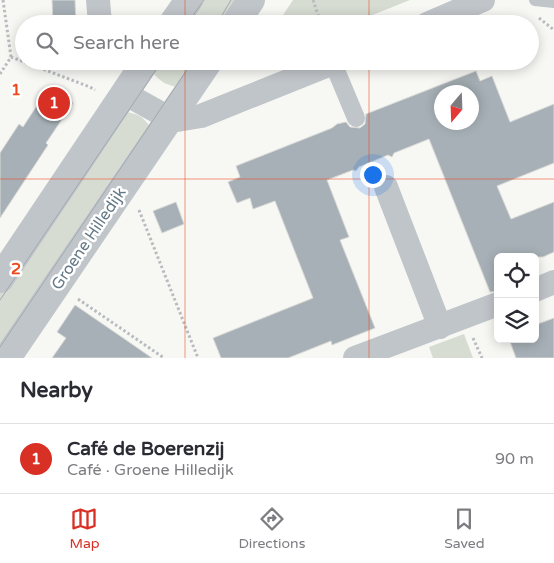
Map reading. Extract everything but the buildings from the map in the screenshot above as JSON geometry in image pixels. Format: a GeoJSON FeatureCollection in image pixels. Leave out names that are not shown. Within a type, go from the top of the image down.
{"type":"FeatureCollection","features":[{"type":"Feature","properties":{"kind":"street"},"geometry":{"type":"LineString","coordinates":[[98,0],[99,15]]}},
{"type":"Feature","properties":{"kind":"street"},"geometry":{"type":"LineString","coordinates":[[178,15],[189,0]]}},
{"type":"Feature","properties":{"kind":"street"},"geometry":{"type":"LineString","coordinates":[[241,15],[251,0]]}},
{"type":"Feature","properties":{"kind":"street"},"geometry":{"type":"LineString","coordinates":[[448,15],[482,0]]}},
{"type":"Feature","properties":{"kind":"street"},"geometry":{"type":"LineString","coordinates":[[0,278],[140,70]]}},
{"type":"Feature","properties":{"kind":"street","name":"Groene Hilledijk"},"geometry":{"type":"LineString","coordinates":[[7,358],[203,70]]}},
{"type":"Feature","properties":{"kind":"street"},"geometry":{"type":"LineString","coordinates":[[124,93],[169,118],[177,120],[200,116],[316,70]]}},
{"type":"Feature","properties":{"kind":"street"},"geometry":{"type":"LineString","coordinates":[[339,70],[356,118]]}},
{"type":"Feature","properties":{"kind":"street"},"geometry":{"type":"LineString","coordinates":[[386,186],[440,327]]}},
{"type":"Feature","properties":{"kind":"street"},"geometry":{"type":"LineString","coordinates":[[539,288],[554,282]]}},
{"type":"Feature","properties":{"kind":"street"},"geometry":{"type":"LineString","coordinates":[[355,358],[494,306]]}},
{"type":"Feature","properties":{"kind":"lane"},"geometry":{"type":"LineString","coordinates":[[536,0],[554,2]]}},
{"type":"Feature","properties":{"kind":"path"},"geometry":{"type":"LineString","coordinates":[[0,74],[12,57],[3,0]]}},
{"type":"Feature","properties":{"kind":"path"},"geometry":{"type":"LineString","coordinates":[[313,0],[317,15]]}},
{"type":"Feature","properties":{"kind":"path"},"geometry":{"type":"LineString","coordinates":[[46,70],[90,87]]}},
{"type":"Feature","properties":{"kind":"path"},"geometry":{"type":"LineString","coordinates":[[127,180],[198,358]]}},
{"type":"Feature","properties":{"kind":"path"},"geometry":{"type":"LineString","coordinates":[[57,284],[164,358]]}},
{"type":"Feature","properties":{"kind":"shaded area"},"geometry":{"type":"Polygon","coordinates":[[[196,0],[243,0],[232,15],[186,15],[196,0]]]}},
{"type":"Feature","properties":{"kind":"shaded area"},"geometry":{"type":"Polygon","coordinates":[[[293,0],[410,0],[372,15],[283,15],[293,0]]]}},
{"type":"Feature","properties":{"kind":"shaded area"},"geometry":{"type":"Polygon","coordinates":[[[151,70],[195,70],[183,88],[164,83],[151,70]]]}},
{"type":"Feature","properties":{"kind":"shaded area"},"geometry":{"type":"Polygon","coordinates":[[[120,111],[140,116],[153,132],[0,358],[0,289],[120,111]]]}},
{"type":"Feature","properties":{"kind":"shaded area"},"geometry":{"type":"Polygon","coordinates":[[[464,334],[473,358],[433,358],[429,347],[464,334]]]}},
{"type":"Feature","properties":{"kind":"tram line"},"geometry":{"type":"LineString","coordinates":[[193,15],[204,0]]}},
{"type":"Feature","properties":{"kind":"tram line"},"geometry":{"type":"LineString","coordinates":[[222,15],[231,0]]}},
{"type":"Feature","properties":{"kind":"tram line"},"geometry":{"type":"LineString","coordinates":[[0,300],[156,70]]}},
{"type":"Feature","properties":{"kind":"tram line"},"geometry":{"type":"LineString","coordinates":[[0,347],[187,70]]}},
{"type":"Feature","properties":{"kind":"place","name":"Café de Boerenzij"},"geometry":{"type":"Point","coordinates":[54,103]}}]}
